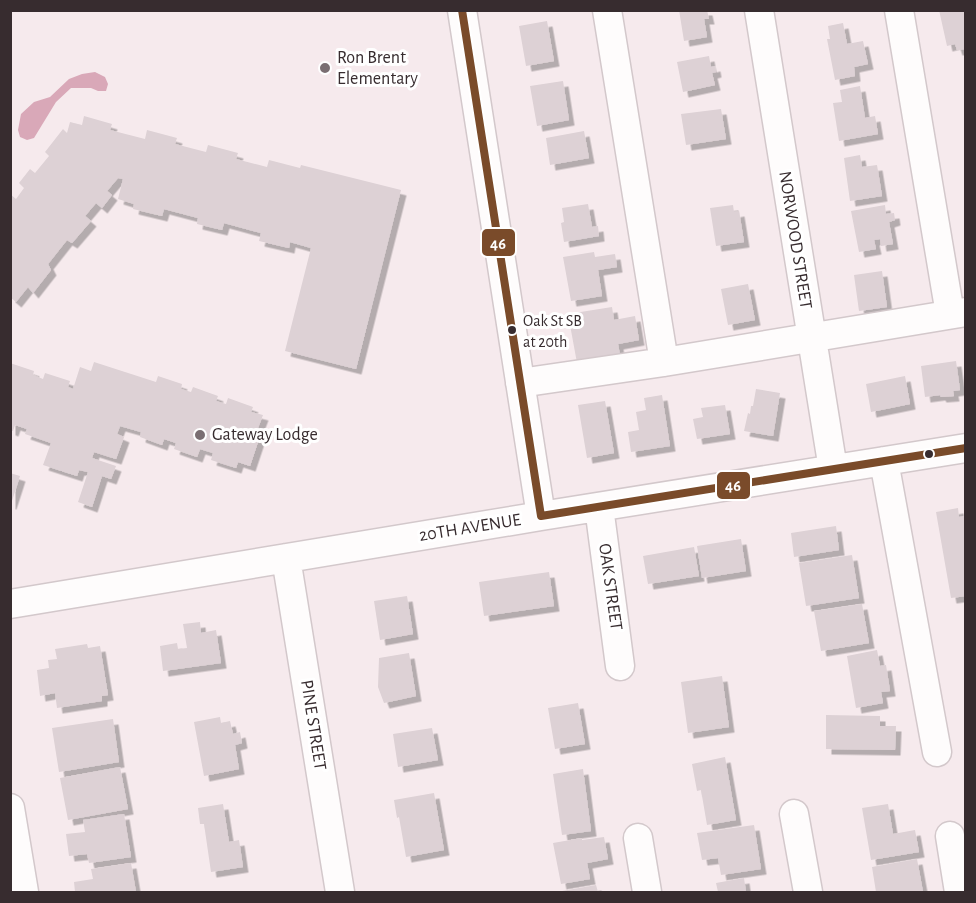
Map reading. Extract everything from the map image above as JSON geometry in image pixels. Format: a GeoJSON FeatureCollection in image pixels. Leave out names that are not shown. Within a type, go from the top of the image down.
{"type":"FeatureCollection","features":[{"type":"Feature","properties":{"kind":"street"},"geometry":{"type":"LineString","coordinates":[[462,10],[541,516]]}},
{"type":"Feature","properties":{"kind":"street"},"geometry":{"type":"LineString","coordinates":[[607,10],[664,362]]}},
{"type":"Feature","properties":{"kind":"street","name":"NORWOOD STREET"},"geometry":{"type":"LineString","coordinates":[[759,10],[832,469]]}},
{"type":"Feature","properties":{"kind":"street"},"geometry":{"type":"LineString","coordinates":[[520,383],[664,362],[958,313],[899,10]]}},
{"type":"Feature","properties":{"kind":"street","name":"20TH AVENUE"},"geometry":{"type":"LineString","coordinates":[[10,604],[966,448]]}},
{"type":"Feature","properties":{"kind":"street"},"geometry":{"type":"LineString","coordinates":[[884,461],[937,752]]}},
{"type":"Feature","properties":{"kind":"street","name":"OAK STREET"},"geometry":{"type":"LineString","coordinates":[[599,507],[621,666]]}},
{"type":"Feature","properties":{"kind":"street","name":"PINE STREET"},"geometry":{"type":"LineString","coordinates":[[286,558],[340,892]]}},
{"type":"Feature","properties":{"kind":"street"},"geometry":{"type":"LineString","coordinates":[[10,808],[24,892]]}},
{"type":"Feature","properties":{"kind":"street"},"geometry":{"type":"LineString","coordinates":[[794,814],[808,892]]}},
{"type":"Feature","properties":{"kind":"street"},"geometry":{"type":"LineString","coordinates":[[950,836],[959,892]]}},
{"type":"Feature","properties":{"kind":"street"},"geometry":{"type":"LineString","coordinates":[[638,838],[647,892]]}},
{"type":"Feature","properties":{"kind":"shaded area"},"geometry":{"type":"Polygon","coordinates":[[[95,72],[105,77],[108,84],[106,91],[71,88],[56,102],[34,138],[27,140],[20,137],[18,130],[21,114],[34,102],[50,97],[69,79],[95,72]]]}},
{"type":"Feature","properties":{"kind":"building"},"geometry":{"type":"Polygon","coordinates":[[[679,10],[707,10],[709,19],[704,19],[707,37],[684,41],[679,10]]]}},
{"type":"Feature","properties":{"kind":"building"},"geometry":{"type":"Polygon","coordinates":[[[939,10],[966,11],[966,49],[957,50],[955,44],[947,46],[939,10]]]}},
{"type":"Feature","properties":{"kind":"building"},"geometry":{"type":"Polygon","coordinates":[[[547,21],[554,61],[526,66],[519,26],[547,21]]]}},
{"type":"Feature","properties":{"kind":"building"},"geometry":{"type":"Polygon","coordinates":[[[843,23],[847,44],[863,41],[868,64],[854,67],[855,76],[835,80],[827,39],[830,39],[828,26],[843,23]]]}},
{"type":"Feature","properties":{"kind":"building"},"geometry":{"type":"Polygon","coordinates":[[[709,56],[711,67],[715,66],[716,72],[712,73],[715,85],[683,92],[677,62],[709,56]]]}},
{"type":"Feature","properties":{"kind":"building"},"geometry":{"type":"Polygon","coordinates":[[[563,81],[569,120],[537,126],[530,86],[563,81]]]}},
{"type":"Feature","properties":{"kind":"building"},"geometry":{"type":"Polygon","coordinates":[[[860,86],[865,118],[875,116],[878,134],[839,141],[833,103],[842,102],[840,90],[860,86]]]}},
{"type":"Feature","properties":{"kind":"building"},"geometry":{"type":"Polygon","coordinates":[[[721,109],[726,139],[686,145],[681,114],[721,109]]]}},
{"type":"Feature","properties":{"kind":"building"},"geometry":{"type":"Polygon","coordinates":[[[84,116],[112,124],[110,130],[145,139],[147,130],[177,138],[175,144],[206,152],[208,145],[238,153],[236,159],[267,167],[269,160],[300,168],[301,165],[401,190],[356,369],[285,351],[311,248],[290,242],[289,248],[259,241],[261,233],[224,223],[222,230],[197,224],[198,218],[164,209],[162,216],[133,209],[134,204],[118,199],[123,179],[118,178],[107,191],[112,195],[102,208],[96,203],[85,216],[91,221],[72,243],[67,240],[48,264],[51,270],[33,293],[28,287],[16,302],[10,297],[10,194],[16,199],[24,188],[19,183],[30,169],[35,173],[49,156],[45,152],[63,129],[67,133],[70,122],[82,125],[84,116]]]}},
{"type":"Feature","properties":{"kind":"building"},"geometry":{"type":"Polygon","coordinates":[[[584,131],[589,158],[550,165],[546,138],[584,131]]]}},
{"type":"Feature","properties":{"kind":"building"},"geometry":{"type":"Polygon","coordinates":[[[860,155],[862,167],[877,165],[882,196],[850,201],[844,158],[860,155]]]}},
{"type":"Feature","properties":{"kind":"building"},"geometry":{"type":"Polygon","coordinates":[[[588,204],[592,227],[598,226],[599,236],[564,242],[561,223],[564,222],[562,208],[588,204]]]}},
{"type":"Feature","properties":{"kind":"building"},"geometry":{"type":"Polygon","coordinates":[[[733,205],[734,212],[739,211],[744,242],[716,246],[710,208],[733,205]]]}},
{"type":"Feature","properties":{"kind":"building"},"geometry":{"type":"Polygon","coordinates":[[[885,205],[886,214],[894,213],[895,220],[889,222],[893,244],[881,246],[880,239],[874,240],[876,249],[859,252],[851,211],[885,205]]]}},
{"type":"Feature","properties":{"kind":"building"},"geometry":{"type":"Polygon","coordinates":[[[594,252],[595,257],[615,254],[617,267],[598,270],[602,296],[571,301],[563,257],[594,252]]]}},
{"type":"Feature","properties":{"kind":"building"},"geometry":{"type":"Polygon","coordinates":[[[882,271],[887,307],[859,311],[854,275],[882,271]]]}},
{"type":"Feature","properties":{"kind":"building"},"geometry":{"type":"Polygon","coordinates":[[[748,284],[755,320],[728,325],[721,289],[748,284]]]}},
{"type":"Feature","properties":{"kind":"building"},"geometry":{"type":"Polygon","coordinates":[[[612,307],[614,320],[635,316],[639,340],[618,344],[620,355],[577,363],[568,314],[612,307]]]}},
{"type":"Feature","properties":{"kind":"building"},"geometry":{"type":"Polygon","coordinates":[[[956,361],[960,390],[953,391],[954,396],[925,397],[921,366],[956,361]]]}},
{"type":"Feature","properties":{"kind":"building","name":"Gateway Lodge"},"geometry":{"type":"Polygon","coordinates":[[[94,362],[156,382],[158,376],[182,384],[181,389],[191,392],[193,387],[218,396],[216,401],[226,404],[228,398],[253,407],[251,412],[263,415],[258,428],[262,430],[250,466],[238,462],[236,468],[211,460],[213,453],[200,449],[197,457],[174,449],[176,443],[164,439],[162,445],[140,437],[141,432],[120,426],[117,434],[124,437],[116,459],[94,452],[92,458],[116,466],[111,479],[102,476],[92,507],[78,502],[88,472],[79,470],[77,476],[43,465],[51,443],[25,434],[27,429],[15,425],[13,431],[10,430],[10,363],[34,371],[33,375],[43,379],[45,373],[70,381],[68,387],[73,389],[80,367],[91,371],[94,362]]]}},
{"type":"Feature","properties":{"kind":"building"},"geometry":{"type":"Polygon","coordinates":[[[905,376],[910,404],[871,412],[866,384],[905,376]]]}},
{"type":"Feature","properties":{"kind":"building"},"geometry":{"type":"Polygon","coordinates":[[[756,389],[780,393],[773,436],[744,431],[756,389]]]}},
{"type":"Feature","properties":{"kind":"building"},"geometry":{"type":"Polygon","coordinates":[[[662,395],[670,446],[631,452],[628,432],[639,430],[636,412],[646,410],[644,398],[662,395]]]}},
{"type":"Feature","properties":{"kind":"building"},"geometry":{"type":"Polygon","coordinates":[[[605,401],[614,453],[587,458],[578,405],[605,401]]]}},
{"type":"Feature","properties":{"kind":"building"},"geometry":{"type":"Polygon","coordinates":[[[725,405],[730,434],[697,439],[693,419],[703,417],[701,408],[725,405]]]}},
{"type":"Feature","properties":{"kind":"building"},"geometry":{"type":"Polygon","coordinates":[[[10,473],[20,476],[11,504],[10,504],[10,473]]]}},
{"type":"Feature","properties":{"kind":"building"},"geometry":{"type":"Polygon","coordinates":[[[958,508],[959,517],[966,516],[966,596],[951,598],[936,512],[958,508]]]}},
{"type":"Feature","properties":{"kind":"building"},"geometry":{"type":"Polygon","coordinates":[[[836,526],[839,550],[794,557],[791,533],[836,526]]]}},
{"type":"Feature","properties":{"kind":"building"},"geometry":{"type":"Polygon","coordinates":[[[741,539],[746,571],[702,578],[697,546],[741,539]]]}},
{"type":"Feature","properties":{"kind":"building"},"geometry":{"type":"Polygon","coordinates":[[[694,547],[699,576],[648,584],[643,556],[694,547]]]}},
{"type":"Feature","properties":{"kind":"building"},"geometry":{"type":"Polygon","coordinates":[[[852,555],[859,598],[806,606],[799,563],[852,555]]]}},
{"type":"Feature","properties":{"kind":"building"},"geometry":{"type":"Polygon","coordinates":[[[549,572],[554,606],[484,616],[479,582],[549,572]]]}},
{"type":"Feature","properties":{"kind":"building"},"geometry":{"type":"Polygon","coordinates":[[[407,596],[413,634],[380,640],[374,601],[407,596]]]}},
{"type":"Feature","properties":{"kind":"building"},"geometry":{"type":"Polygon","coordinates":[[[862,604],[869,643],[821,651],[814,611],[862,604]]]}},
{"type":"Feature","properties":{"kind":"building"},"geometry":{"type":"Polygon","coordinates":[[[200,622],[201,633],[216,630],[221,663],[163,671],[160,646],[177,643],[178,649],[187,648],[183,624],[200,622]]]}},
{"type":"Feature","properties":{"kind":"building"},"geometry":{"type":"Polygon","coordinates":[[[87,644],[88,648],[100,646],[108,695],[102,696],[102,701],[57,708],[55,693],[40,696],[37,670],[49,668],[48,660],[57,659],[55,649],[87,644]]]}},
{"type":"Feature","properties":{"kind":"building"},"geometry":{"type":"Polygon","coordinates":[[[877,650],[880,666],[886,665],[890,691],[881,692],[883,703],[856,708],[847,656],[877,650]]]}},
{"type":"Feature","properties":{"kind":"building"},"geometry":{"type":"Polygon","coordinates":[[[409,653],[416,696],[384,703],[378,687],[379,658],[409,653]]]}},
{"type":"Feature","properties":{"kind":"building"},"geometry":{"type":"Polygon","coordinates":[[[722,676],[729,727],[688,733],[681,682],[722,676]]]}},
{"type":"Feature","properties":{"kind":"building"},"geometry":{"type":"Polygon","coordinates":[[[578,703],[585,744],[555,749],[548,708],[578,703]]]}},
{"type":"Feature","properties":{"kind":"building"},"geometry":{"type":"Polygon","coordinates":[[[826,715],[880,716],[880,726],[896,726],[895,750],[826,749],[826,715]]]}},
{"type":"Feature","properties":{"kind":"building"},"geometry":{"type":"Polygon","coordinates":[[[220,717],[221,723],[230,721],[233,734],[240,732],[242,743],[235,745],[239,769],[204,776],[194,722],[220,717]]]}},
{"type":"Feature","properties":{"kind":"building"},"geometry":{"type":"Polygon","coordinates":[[[113,719],[119,762],[59,772],[52,728],[113,719]]]}},
{"type":"Feature","properties":{"kind":"building"},"geometry":{"type":"Polygon","coordinates":[[[432,728],[438,760],[398,767],[393,734],[432,728]]]}},
{"type":"Feature","properties":{"kind":"building"},"geometry":{"type":"Polygon","coordinates":[[[725,757],[736,820],[707,825],[701,790],[697,791],[692,764],[725,757]]]}},
{"type":"Feature","properties":{"kind":"building"},"geometry":{"type":"Polygon","coordinates":[[[120,767],[128,809],[68,820],[60,778],[120,767]]]}},
{"type":"Feature","properties":{"kind":"building"},"geometry":{"type":"Polygon","coordinates":[[[583,769],[591,831],[562,835],[553,774],[583,769]]]}},
{"type":"Feature","properties":{"kind":"building"},"geometry":{"type":"Polygon","coordinates":[[[434,793],[444,850],[406,857],[394,800],[434,793]]]}},
{"type":"Feature","properties":{"kind":"building"},"geometry":{"type":"Polygon","coordinates":[[[223,804],[229,842],[239,840],[243,867],[211,872],[204,824],[200,824],[198,808],[223,804]]]}},
{"type":"Feature","properties":{"kind":"building"},"geometry":{"type":"Polygon","coordinates":[[[888,804],[893,834],[915,830],[919,852],[871,860],[862,808],[888,804]]]}},
{"type":"Feature","properties":{"kind":"building"},"geometry":{"type":"Polygon","coordinates":[[[124,814],[131,857],[89,863],[87,854],[69,856],[66,834],[85,832],[83,820],[124,814]]]}},
{"type":"Feature","properties":{"kind":"building"},"geometry":{"type":"Polygon","coordinates":[[[754,825],[761,869],[721,875],[718,858],[702,860],[697,833],[754,825]]]}},
{"type":"Feature","properties":{"kind":"building"},"geometry":{"type":"Polygon","coordinates":[[[604,837],[608,859],[587,863],[590,879],[561,884],[553,843],[604,837]]]}},
{"type":"Feature","properties":{"kind":"building"},"geometry":{"type":"Polygon","coordinates":[[[917,859],[923,892],[876,892],[872,867],[917,859]]]}},
{"type":"Feature","properties":{"kind":"building"},"geometry":{"type":"Polygon","coordinates":[[[131,863],[136,892],[75,892],[74,882],[93,879],[91,869],[131,863]]]}},
{"type":"Feature","properties":{"kind":"building"},"geometry":{"type":"Polygon","coordinates":[[[744,878],[746,892],[718,892],[716,883],[744,878]]]}},
{"type":"Feature","properties":{"kind":"building"},"geometry":{"type":"Polygon","coordinates":[[[596,885],[598,892],[562,892],[562,891],[596,885]]]}},
{"type":"Feature","properties":{"kind":"transit line","name":"46"},"geometry":{"type":"LineString","coordinates":[[462,10],[541,516],[966,448]]}},
{"type":"Feature","properties":{"kind":"place","name":"Ron Brent Elementary"},"geometry":{"type":"Point","coordinates":[325,68]}},
{"type":"Feature","properties":{"kind":"place","name":"Oak St SB at 20th"},"geometry":{"type":"Point","coordinates":[512,330]}},
{"type":"Feature","properties":{"kind":"place","name":"Gateway Lodge"},"geometry":{"type":"Point","coordinates":[200,435]}}]}
